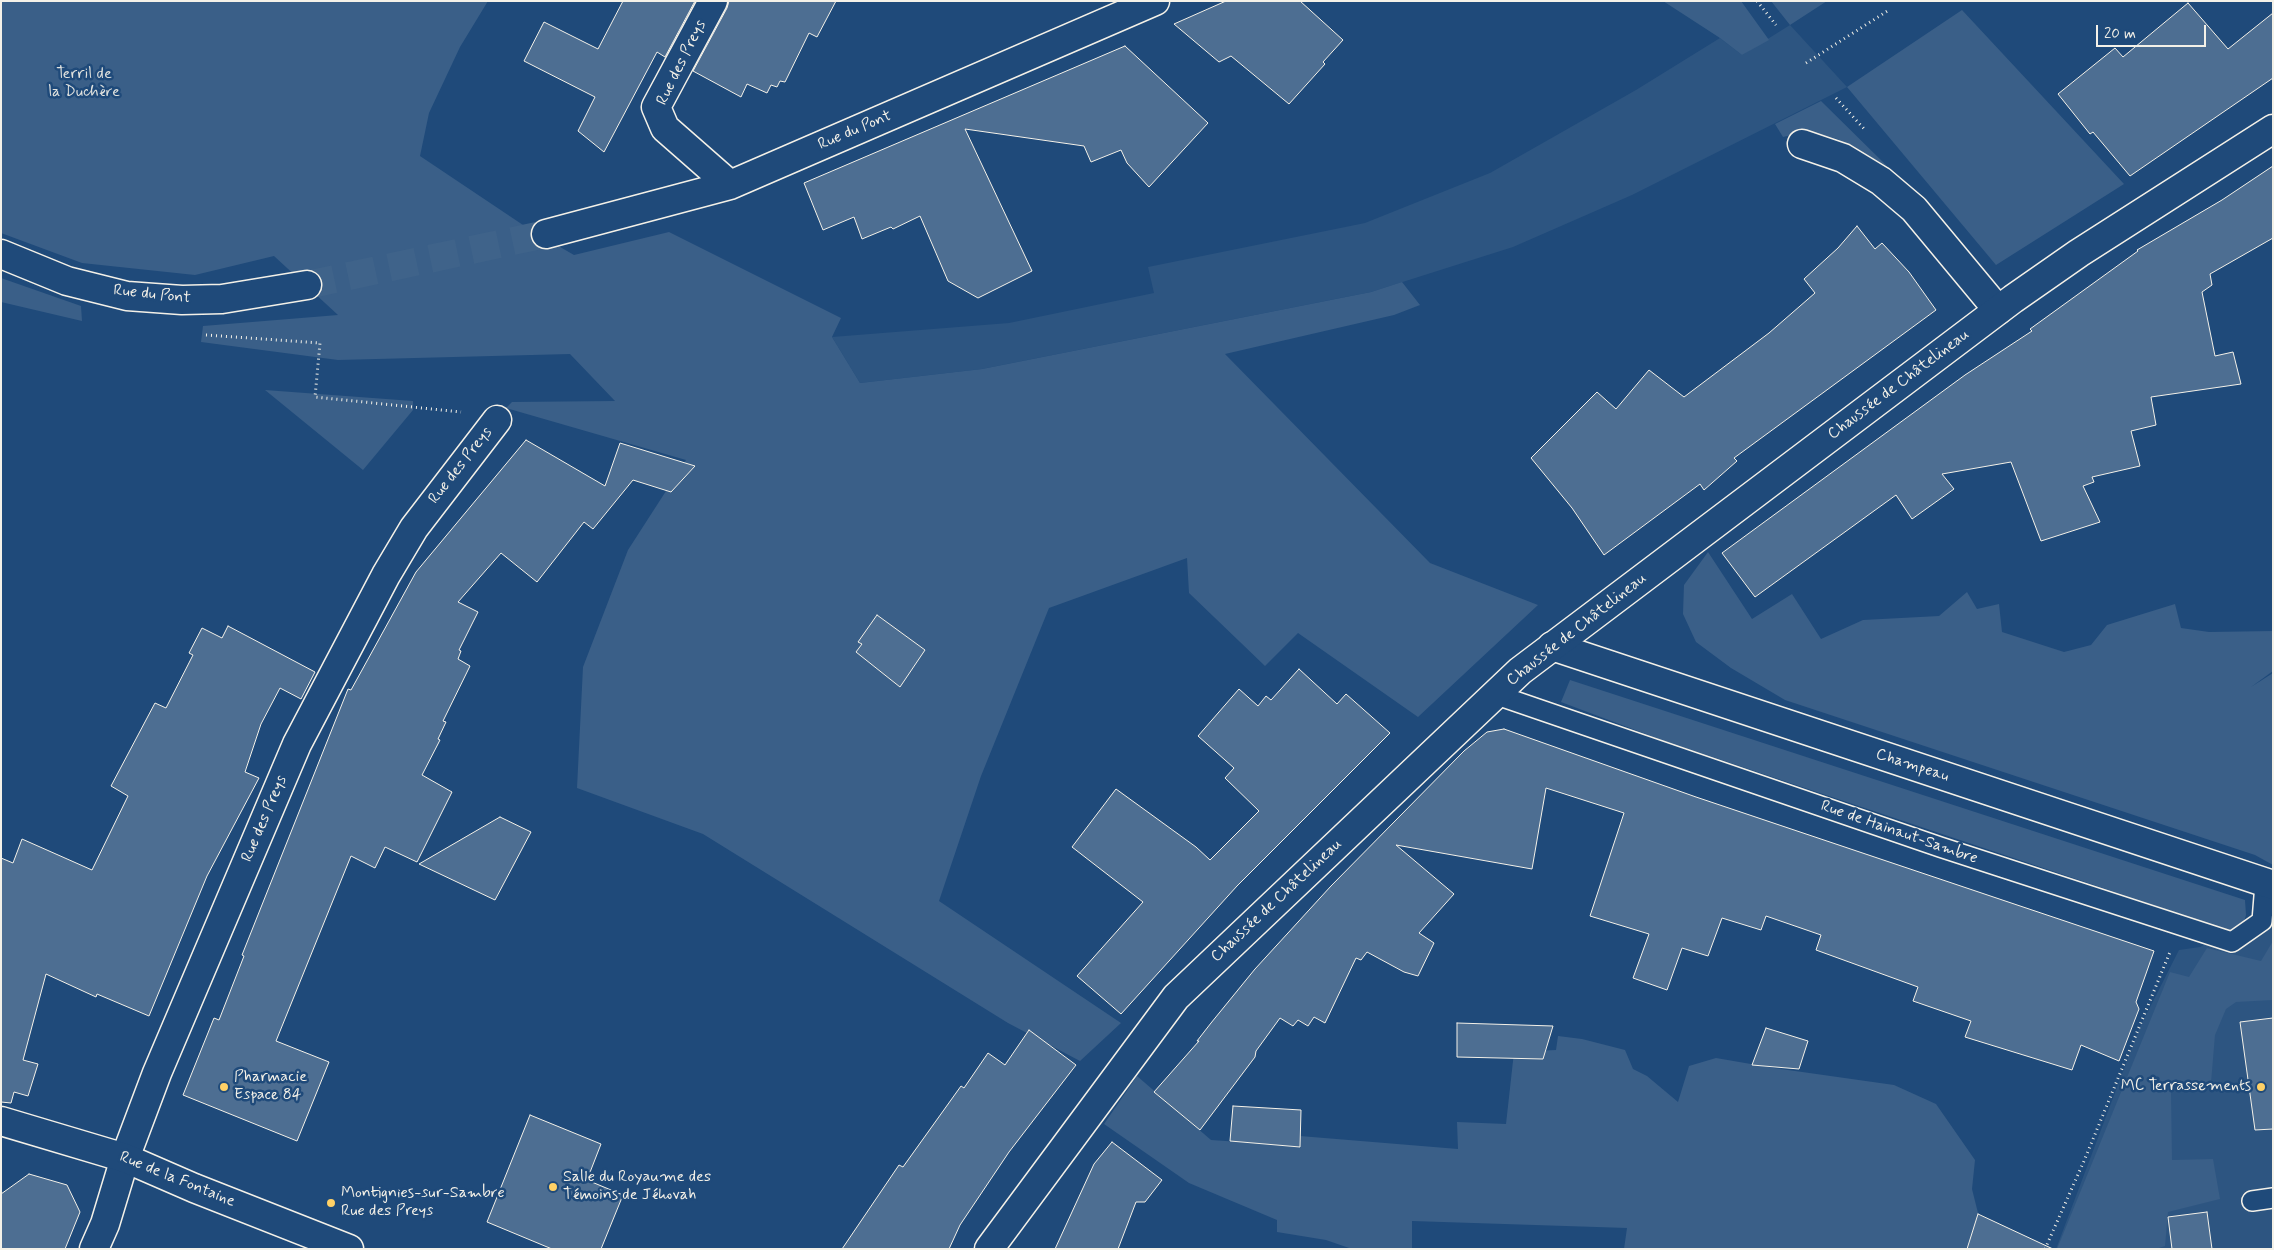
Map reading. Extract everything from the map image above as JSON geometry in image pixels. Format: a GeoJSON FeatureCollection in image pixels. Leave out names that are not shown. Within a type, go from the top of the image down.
{"type":"FeatureCollection","features":[{"type":"Feature","properties":{"kind":"street","name":"Rue des Preys"},"geometry":{"type":"LineString","coordinates":[[712,1],[656,107],[665,128],[730,185]]}},
{"type":"Feature","properties":{"kind":"street","name":"Rue du Pont"},"geometry":{"type":"LineString","coordinates":[[546,234],[730,185],[1155,1]]}},
{"type":"Feature","properties":{"kind":"street","name":"Chaussée de Châtelineau"},"geometry":{"type":"LineString","coordinates":[[989,1249],[1176,997],[1497,695],[1520,671],[1998,310],[2079,253],[2273,129]]}},
{"type":"Feature","properties":{"kind":"street"},"geometry":{"type":"LineString","coordinates":[[1802,144],[1843,158],[1881,181],[1910,216],[1998,310]]}},
{"type":"Feature","properties":{"kind":"street","name":"Rue du Pont"},"geometry":{"type":"LineString","coordinates":[[1,254],[67,281],[127,296],[182,300],[222,299],[307,285]]}},
{"type":"Feature","properties":{"kind":"street","name":"Rue des Preys"},"geometry":{"type":"LineString","coordinates":[[94,1249],[105,1224],[124,1158],[157,1074],[297,744],[386,574],[414,528],[497,420]]}},
{"type":"Feature","properties":{"kind":"street","name":"Champeau"},"geometry":{"type":"LineString","coordinates":[[1552,646],[2269,885]]}},
{"type":"Feature","properties":{"kind":"street","name":"Rue de la Fontaine"},"geometry":{"type":"LineString","coordinates":[[1,1121],[124,1158],[194,1188],[349,1249]]}},
{"type":"Feature","properties":{"kind":"lane","name":"Rue de Hainaut-Sambre"},"geometry":{"type":"LineString","coordinates":[[1497,695],[2180,927],[2232,942],[2262,921],[2269,885]]}},
{"type":"Feature","properties":{"kind":"lane"},"geometry":{"type":"LineString","coordinates":[[2252,1200],[2273,1198]]}},
{"type":"Feature","properties":{"kind":"path"},"geometry":{"type":"LineString","coordinates":[[1757,1],[1776,25]]}},
{"type":"Feature","properties":{"kind":"path"},"geometry":{"type":"LineString","coordinates":[[1806,63],[1889,10]]}},
{"type":"Feature","properties":{"kind":"path"},"geometry":{"type":"LineString","coordinates":[[197,334],[320,344],[315,397],[449,409]]}},
{"type":"Feature","properties":{"kind":"path"},"geometry":{"type":"LineString","coordinates":[[2045,1249],[2084,1161],[2180,927]]}},
{"type":"Feature","properties":{"kind":"shaded area"},"geometry":{"type":"Polygon","coordinates":[[[1790,25],[1847,87],[1632,195],[1513,247],[1371,292],[982,369],[860,383],[832,337],[1009,323],[1154,293],[1148,267],[1365,223],[1490,173],[1636,90],[1720,38],[1742,55],[1790,25]]]}},
{"type":"Feature","properties":{"kind":"shaded area"},"geometry":{"type":"Polygon","coordinates":[[[2273,910],[2273,1249],[2056,1249],[2139,1029],[2179,950],[2200,947],[2273,910]]]}},
{"type":"Feature","properties":{"kind":"green space","name":"Terril de la Duchère"},"geometry":{"type":"Polygon","coordinates":[[[1,1],[488,1],[460,47],[429,113],[420,156],[529,229],[574,255],[669,232],[841,318],[832,337],[860,383],[982,369],[1371,292],[1402,282],[1420,305],[1394,315],[1225,354],[1430,563],[1538,605],[1418,717],[1298,633],[1265,666],[1189,593],[1187,558],[1049,608],[981,776],[939,901],[1121,1023],[1080,1061],[1008,1023],[703,834],[577,788],[583,667],[628,550],[686,460],[506,408],[512,402],[615,401],[570,354],[338,360],[201,342],[203,326],[338,315],[274,256],[195,275],[82,263],[1,233],[1,1]]]}},
{"type":"Feature","properties":{"kind":"green space"},"geometry":{"type":"Polygon","coordinates":[[[1663,1],[1741,1],[1769,40],[1742,55],[1720,38],[1663,1]]]}},
{"type":"Feature","properties":{"kind":"green space"},"geometry":{"type":"Polygon","coordinates":[[[1771,1],[1827,1],[1790,25],[1771,1]]]}},
{"type":"Feature","properties":{"kind":"green space"},"geometry":{"type":"Polygon","coordinates":[[[1962,10],[2124,184],[1996,265],[1847,87],[1962,10]]]}},
{"type":"Feature","properties":{"kind":"green space"},"geometry":{"type":"Polygon","coordinates":[[[1821,101],[1887,166],[1837,139],[1809,131],[1783,137],[1775,124],[1821,101]]]}},
{"type":"Feature","properties":{"kind":"green space"},"geometry":{"type":"Polygon","coordinates":[[[1,278],[81,306],[82,321],[1,302],[1,278]]]}},
{"type":"Feature","properties":{"kind":"green space"},"geometry":{"type":"Polygon","coordinates":[[[265,390],[413,401],[413,410],[363,470],[265,390]]]}},
{"type":"Feature","properties":{"kind":"green space"},"geometry":{"type":"Polygon","coordinates":[[[1708,552],[1752,619],[1792,594],[1821,639],[1863,620],[1939,616],[1967,592],[1977,609],[1999,604],[2002,632],[2064,652],[2091,645],[2107,625],[2175,604],[2181,628],[2209,632],[2273,631],[2273,671],[2251,687],[2273,673],[2273,865],[2255,855],[1785,700],[1731,668],[1696,642],[1683,614],[1684,585],[1708,552]]]}},
{"type":"Feature","properties":{"kind":"green space"},"geometry":{"type":"Polygon","coordinates":[[[1570,680],[2245,900],[2246,915],[2243,925],[2231,931],[1659,739],[1561,702],[1570,680]]]}},
{"type":"Feature","properties":{"kind":"green space"},"geometry":{"type":"Polygon","coordinates":[[[2273,941],[2273,1000],[2236,1002],[2226,1009],[2215,1035],[2211,1083],[2171,1091],[2172,1160],[2213,1159],[2220,1199],[2168,1212],[2165,1246],[2156,1249],[2057,1249],[2170,972],[2189,977],[2207,948],[2261,961],[2273,941]]]}},
{"type":"Feature","properties":{"kind":"green space"},"geometry":{"type":"Polygon","coordinates":[[[1558,1036],[1582,1039],[1625,1050],[1633,1069],[1647,1076],[1678,1102],[1689,1066],[1716,1058],[1894,1085],[1936,1104],[1975,1160],[1972,1189],[1981,1225],[1966,1249],[1624,1249],[1627,1228],[1412,1221],[1412,1249],[1352,1249],[1326,1240],[1277,1232],[1277,1220],[1189,1183],[1104,1124],[1137,1076],[1211,1140],[1299,1146],[1300,1136],[1458,1149],[1457,1122],[1506,1124],[1514,1052],[1556,1050],[1558,1036]]]}},
{"type":"Feature","properties":{"kind":"building"},"geometry":{"type":"Polygon","coordinates":[[[623,1],[695,1],[665,57],[657,52],[604,152],[578,131],[595,97],[524,61],[544,22],[598,49],[623,1]]]}},
{"type":"Feature","properties":{"kind":"building"},"geometry":{"type":"Polygon","coordinates":[[[729,1],[836,1],[817,37],[809,33],[785,82],[780,81],[777,87],[771,85],[767,93],[747,84],[741,97],[693,71],[729,1]]]}},
{"type":"Feature","properties":{"kind":"building"},"geometry":{"type":"Polygon","coordinates":[[[1226,1],[1300,1],[1343,40],[1323,62],[1325,64],[1289,104],[1231,56],[1219,62],[1174,24],[1226,1]]]}},
{"type":"Feature","properties":{"kind":"building"},"geometry":{"type":"Polygon","coordinates":[[[2188,3],[2228,49],[2273,13],[2273,78],[2130,176],[2093,132],[2090,134],[2058,94],[2115,48],[2123,57],[2188,3]]]}},
{"type":"Feature","properties":{"kind":"building"},"geometry":{"type":"Polygon","coordinates":[[[1125,46],[1208,123],[1149,187],[1127,163],[1121,150],[1091,162],[1084,146],[965,129],[1032,271],[978,298],[948,281],[920,216],[893,229],[891,227],[862,239],[854,217],[823,230],[804,183],[1125,46]]]}},
{"type":"Feature","properties":{"kind":"building"},"geometry":{"type":"Polygon","coordinates":[[[2273,166],[2273,238],[2210,274],[2212,285],[2202,292],[2215,356],[2233,352],[2241,384],[2151,397],[2156,425],[2131,431],[2140,466],[2092,477],[2094,482],[2083,486],[2100,522],[2041,541],[2011,462],[1942,474],[1954,489],[1912,519],[1896,495],[1755,597],[1722,553],[1965,375],[2032,331],[2030,329],[2137,250],[2222,200],[2273,166]]]}},
{"type":"Feature","properties":{"kind":"building"},"geometry":{"type":"Polygon","coordinates":[[[1857,226],[1875,249],[1882,243],[1909,272],[1936,310],[1734,458],[1737,461],[1704,490],[1700,484],[1604,555],[1572,508],[1531,458],[1597,392],[1616,409],[1649,370],[1684,397],[1769,333],[1815,293],[1804,279],[1838,248],[1857,226]]]}},
{"type":"Feature","properties":{"kind":"building"},"geometry":{"type":"Polygon","coordinates":[[[526,440],[605,486],[620,443],[695,466],[671,492],[633,480],[593,529],[584,522],[537,582],[501,553],[458,602],[478,612],[459,650],[461,651],[458,659],[470,666],[443,721],[446,722],[438,739],[440,740],[422,775],[452,792],[417,862],[385,847],[375,868],[351,856],[276,1041],[329,1062],[297,1141],[183,1095],[214,1018],[219,1020],[244,956],[242,955],[348,689],[351,690],[416,572],[526,440]]]}},
{"type":"Feature","properties":{"kind":"building"},"geometry":{"type":"Polygon","coordinates":[[[877,615],[925,650],[900,687],[856,652],[862,644],[858,642],[877,615]]]}},
{"type":"Feature","properties":{"kind":"building"},"geometry":{"type":"Polygon","coordinates":[[[228,626],[315,672],[301,699],[280,688],[261,724],[245,772],[259,778],[207,876],[149,1016],[97,994],[96,997],[46,974],[23,1060],[38,1064],[28,1096],[14,1092],[11,1103],[1,1102],[1,858],[13,863],[22,839],[92,870],[128,796],[111,786],[155,703],[166,708],[193,655],[189,653],[202,628],[222,638],[228,626]]]}},
{"type":"Feature","properties":{"kind":"building"},"geometry":{"type":"Polygon","coordinates":[[[1299,669],[1337,704],[1346,694],[1390,733],[1237,886],[1121,1014],[1077,976],[1143,902],[1072,847],[1116,789],[1196,847],[1210,860],[1259,811],[1225,778],[1234,768],[1198,736],[1239,689],[1258,706],[1266,696],[1271,700],[1299,669]]]}},
{"type":"Feature","properties":{"kind":"building"},"geometry":{"type":"Polygon","coordinates":[[[1504,729],[1696,797],[2154,951],[2136,1002],[2139,1009],[2119,1061],[2081,1045],[2072,1070],[1965,1037],[1971,1021],[1913,1001],[1918,987],[1816,950],[1821,935],[1766,916],[1761,930],[1722,918],[1708,956],[1682,948],[1667,990],[1633,978],[1649,934],[1590,916],[1624,813],[1546,788],[1532,869],[1396,845],[1454,894],[1419,933],[1434,943],[1418,976],[1404,972],[1367,952],[1361,960],[1356,958],[1325,1023],[1314,1017],[1308,1026],[1298,1020],[1293,1026],[1280,1018],[1256,1051],[1255,1057],[1200,1130],[1154,1092],[1199,1041],[1197,1041],[1255,969],[1331,886],[1464,751],[1487,732],[1504,729]]]}},
{"type":"Feature","properties":{"kind":"building"},"geometry":{"type":"Polygon","coordinates":[[[500,817],[531,832],[495,900],[419,864],[500,817]]]}},
{"type":"Feature","properties":{"kind":"building","name":"MC Terrassements"},"geometry":{"type":"Polygon","coordinates":[[[2273,1018],[2273,1129],[2255,1130],[2240,1022],[2273,1018]]]}},
{"type":"Feature","properties":{"kind":"building"},"geometry":{"type":"Polygon","coordinates":[[[1457,1023],[1553,1026],[1543,1059],[1457,1057],[1457,1023]]]}},
{"type":"Feature","properties":{"kind":"building"},"geometry":{"type":"Polygon","coordinates":[[[1766,1028],[1808,1041],[1799,1069],[1752,1065],[1766,1028]]]}},
{"type":"Feature","properties":{"kind":"building"},"geometry":{"type":"Polygon","coordinates":[[[1029,1030],[1076,1065],[1009,1152],[960,1225],[949,1249],[842,1249],[899,1165],[903,1167],[961,1086],[964,1088],[988,1053],[1005,1065],[1029,1030]]]}},
{"type":"Feature","properties":{"kind":"building"},"geometry":{"type":"Polygon","coordinates":[[[1233,1106],[1301,1110],[1300,1147],[1230,1141],[1233,1106]]]}},
{"type":"Feature","properties":{"kind":"building","name":"Salle du Royaume des Témoins de Jéhovah"},"geometry":{"type":"Polygon","coordinates":[[[530,1115],[601,1144],[587,1180],[623,1195],[601,1249],[552,1249],[487,1222],[530,1115]]]}},
{"type":"Feature","properties":{"kind":"building"},"geometry":{"type":"Polygon","coordinates":[[[1112,1142],[1162,1180],[1145,1202],[1136,1202],[1118,1249],[1055,1249],[1094,1164],[1112,1142]]]}},
{"type":"Feature","properties":{"kind":"building"},"geometry":{"type":"Polygon","coordinates":[[[29,1174],[67,1185],[80,1212],[65,1249],[1,1249],[1,1194],[29,1174]]]}},
{"type":"Feature","properties":{"kind":"building"},"geometry":{"type":"Polygon","coordinates":[[[2207,1212],[2212,1249],[2172,1249],[2168,1217],[2207,1212]]]}},
{"type":"Feature","properties":{"kind":"building"},"geometry":{"type":"Polygon","coordinates":[[[1978,1214],[2053,1249],[1967,1249],[1978,1214]]]}},
{"type":"Feature","properties":{"kind":"tunnel"},"geometry":{"type":"LineString","coordinates":[[307,285],[546,234]]}},
{"type":"Feature","properties":{"kind":"place","name":"Pharmacie Espace 84"},"geometry":{"type":"Point","coordinates":[224,1087]}},
{"type":"Feature","properties":{"kind":"place","name":"MC Terrassements"},"geometry":{"type":"Point","coordinates":[2261,1087]}},
{"type":"Feature","properties":{"kind":"place","name":"Salle du Royaume des Témoins de Jéhovah"},"geometry":{"type":"Point","coordinates":[553,1187]}},
{"type":"Feature","properties":{"kind":"place","name":"Montignies-sur-Sambre Rue des Preys"},"geometry":{"type":"Point","coordinates":[331,1203]}}]}
